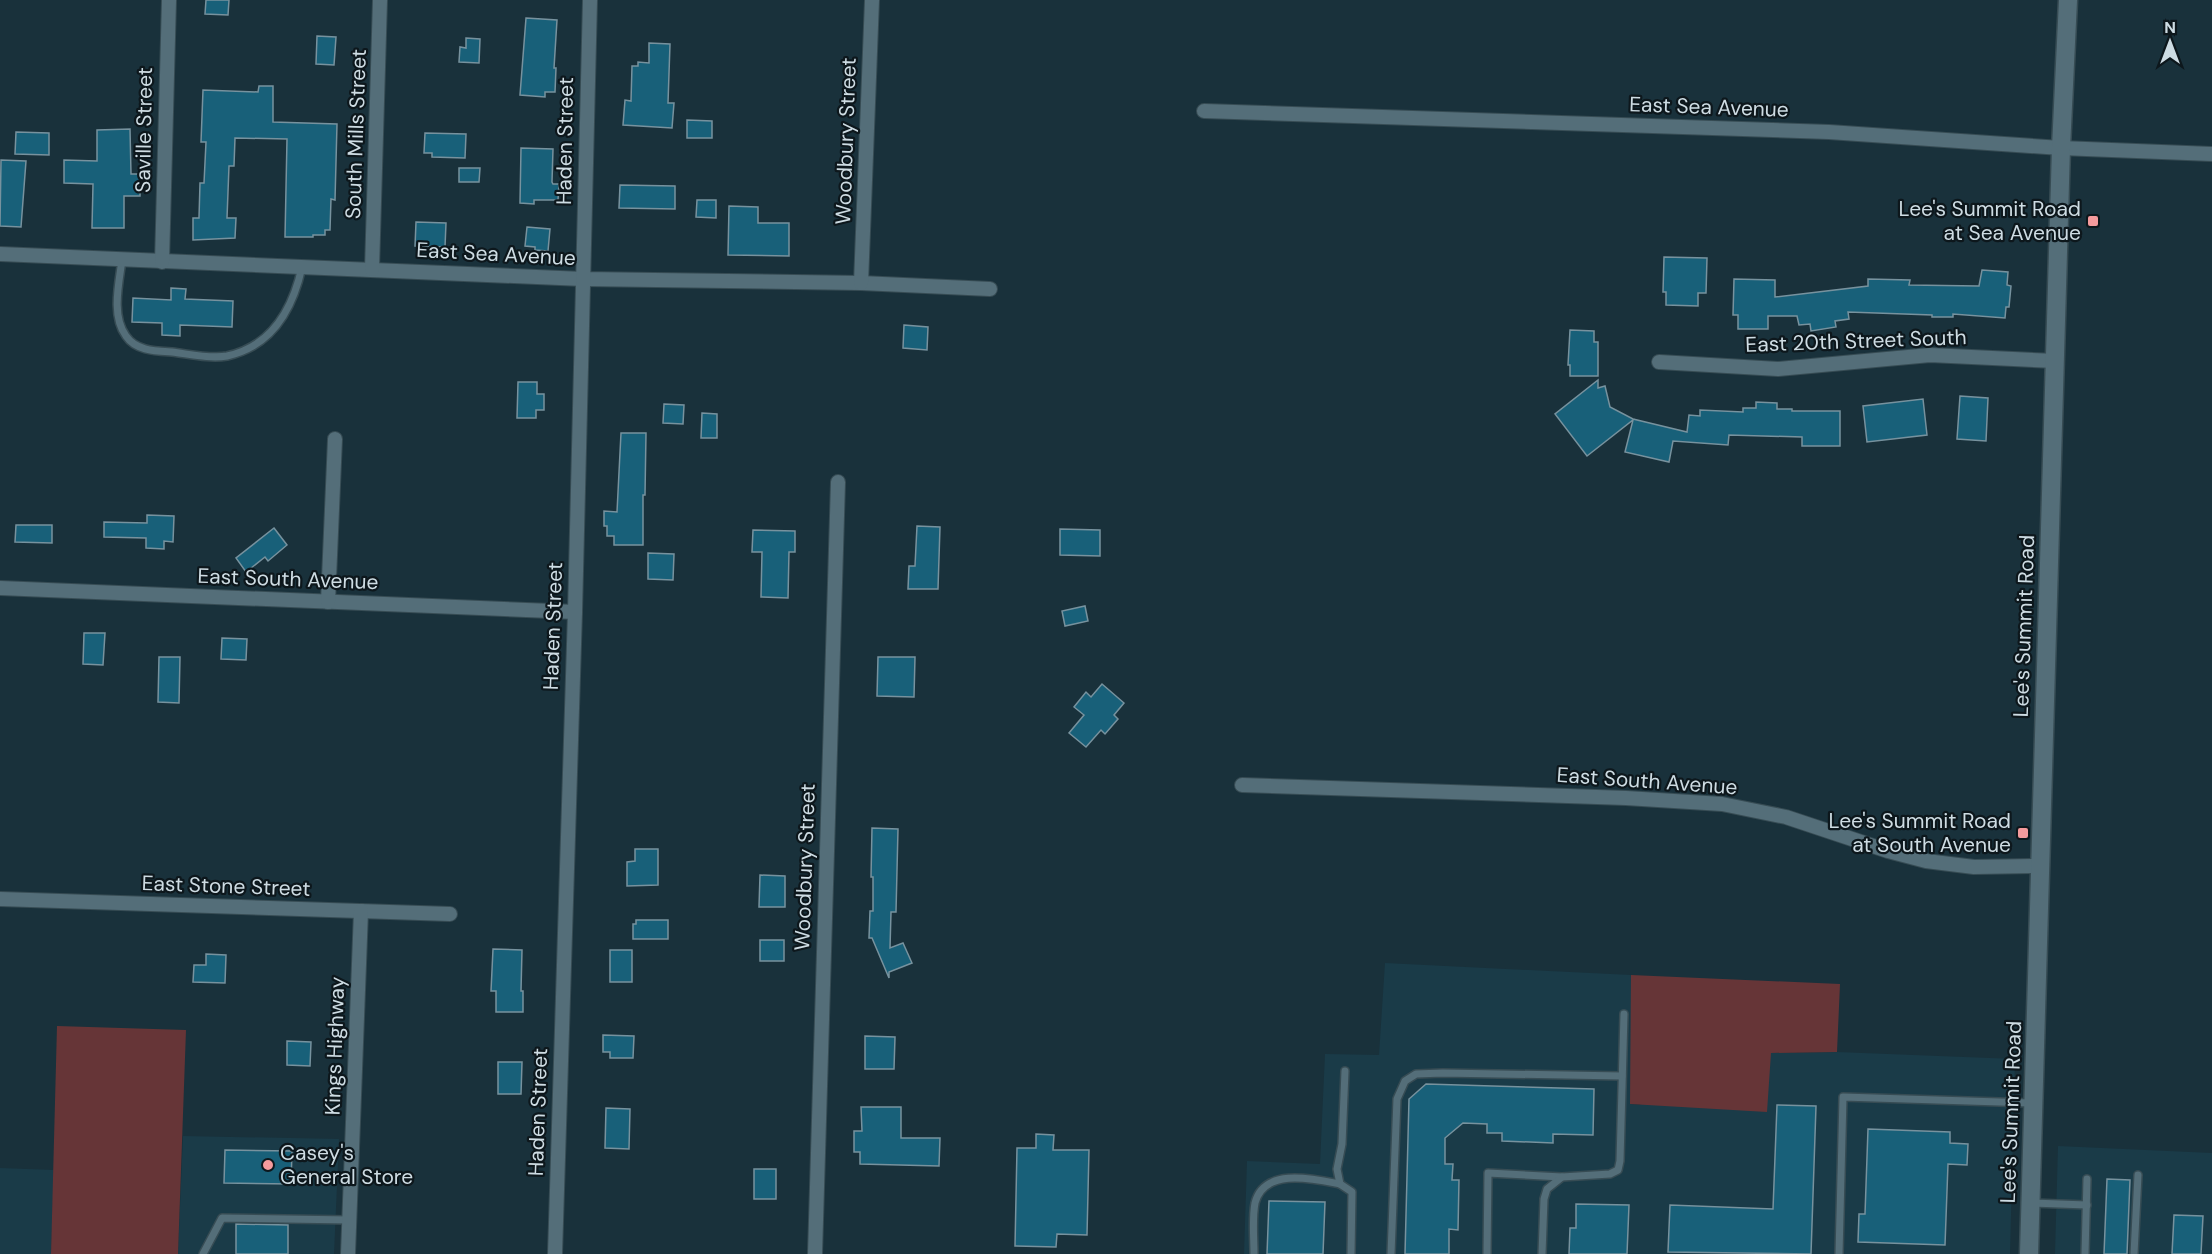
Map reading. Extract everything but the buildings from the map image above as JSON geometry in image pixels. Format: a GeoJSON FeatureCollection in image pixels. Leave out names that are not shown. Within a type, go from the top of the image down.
{"type":"FeatureCollection","features":[{"type":"Feature","properties":{"kind":"main road","name":"Lee's Summit Road"},"geometry":{"type":"LineString","coordinates":[[2029,1254],[2061,147],[2068,0]]}},
{"type":"Feature","properties":{"kind":"street","name":"Saville Street"},"geometry":{"type":"LineString","coordinates":[[162,262],[169,0]]}},
{"type":"Feature","properties":{"kind":"street","name":"South Mills Street"},"geometry":{"type":"LineString","coordinates":[[372,269],[380,0]]}},
{"type":"Feature","properties":{"kind":"street","name":"Haden Street"},"geometry":{"type":"LineString","coordinates":[[555,1254],[575,612],[590,0]]}},
{"type":"Feature","properties":{"kind":"street","name":"Woodbury Street"},"geometry":{"type":"LineString","coordinates":[[861,283],[872,0]]}},
{"type":"Feature","properties":{"kind":"street","name":"East Sea Avenue"},"geometry":{"type":"LineString","coordinates":[[1204,111],[1829,132],[2212,154]]}},
{"type":"Feature","properties":{"kind":"street","name":"East Sea Avenue"},"geometry":{"type":"LineString","coordinates":[[0,254],[583,279],[861,283],[990,289]]}},
{"type":"Feature","properties":{"kind":"street","name":"East 20th Street South"},"geometry":{"type":"LineString","coordinates":[[1659,362],[1778,369],[1930,355],[2055,361]]}},
{"type":"Feature","properties":{"kind":"street"},"geometry":{"type":"LineString","coordinates":[[328,602],[335,439]]}},
{"type":"Feature","properties":{"kind":"street","name":"Woodbury Street"},"geometry":{"type":"LineString","coordinates":[[815,1254],[838,482]]}},
{"type":"Feature","properties":{"kind":"street","name":"East South Avenue"},"geometry":{"type":"LineString","coordinates":[[0,588],[575,612]]}},
{"type":"Feature","properties":{"kind":"street","name":"East South Avenue"},"geometry":{"type":"LineString","coordinates":[[1242,785],[1626,798],[1722,804],[1786,817],[1888,851],[1926,861],[1974,867],[2040,866]]}},
{"type":"Feature","properties":{"kind":"street","name":"East Stone Street"},"geometry":{"type":"LineString","coordinates":[[0,899],[450,914]]}},
{"type":"Feature","properties":{"kind":"street","name":"Kings Highway"},"geometry":{"type":"LineString","coordinates":[[348,1254],[351,1220],[360,911]]}},
{"type":"Feature","properties":{"kind":"lane"},"geometry":{"type":"LineString","coordinates":[[122,260],[118,321],[126,338],[143,350],[225,357],[244,350],[267,336],[284,317],[296,292],[302,267]]}},
{"type":"Feature","properties":{"kind":"lane"},"geometry":{"type":"LineString","coordinates":[[1487,1254],[1488,1173],[1562,1177],[1610,1174],[1618,1170],[1624,1014]]}},
{"type":"Feature","properties":{"kind":"lane"},"geometry":{"type":"LineString","coordinates":[[1340,1184],[1337,1169],[1342,1144],[1345,1071]]}},
{"type":"Feature","properties":{"kind":"lane"},"geometry":{"type":"LineString","coordinates":[[1390,1254],[1397,1100],[1405,1080],[1416,1074],[1443,1073],[1623,1076]]}},
{"type":"Feature","properties":{"kind":"lane"},"geometry":{"type":"LineString","coordinates":[[1839,1254],[1844,1096],[2033,1104]]}},
{"type":"Feature","properties":{"kind":"lane"},"geometry":{"type":"LineString","coordinates":[[2134,1254],[2138,1175]]}},
{"type":"Feature","properties":{"kind":"lane"},"geometry":{"type":"LineString","coordinates":[[1542,1254],[1544,1199],[1547,1188],[1562,1177]]}},
{"type":"Feature","properties":{"kind":"lane"},"geometry":{"type":"LineString","coordinates":[[1254,1254],[1255,1204],[1260,1190],[1272,1181],[1281,1179],[1340,1184],[1352,1192],[1351,1254]]}},
{"type":"Feature","properties":{"kind":"lane"},"geometry":{"type":"LineString","coordinates":[[2085,1254],[2087,1179]]}},
{"type":"Feature","properties":{"kind":"lane"},"geometry":{"type":"LineString","coordinates":[[2030,1203],[2087,1205]]}},
{"type":"Feature","properties":{"kind":"lane"},"geometry":{"type":"LineString","coordinates":[[203,1254],[222,1218],[351,1220]]}},
{"type":"Feature","properties":{"kind":"shaded area"},"geometry":{"type":"Polygon","coordinates":[[[1385,963],[1631,975],[1631,1104],[1639,1105],[1771,1053],[1837,1052],[2015,1059],[2010,1254],[1244,1254],[1247,1161],[1320,1164],[1325,1054],[1379,1055],[1385,963]]]}},
{"type":"Feature","properties":{"kind":"shaded area"},"geometry":{"type":"Polygon","coordinates":[[[1631,975],[1840,984],[1837,1052],[1771,1053],[1767,1112],[1630,1104],[1631,975]]]}},
{"type":"Feature","properties":{"kind":"shaded area"},"geometry":{"type":"Polygon","coordinates":[[[57,1026],[186,1030],[178,1254],[51,1254],[57,1026]]]}},
{"type":"Feature","properties":{"kind":"shaded area"},"geometry":{"type":"Polygon","coordinates":[[[183,1136],[339,1139],[334,1254],[178,1254],[183,1136]]]}},
{"type":"Feature","properties":{"kind":"shaded area"},"geometry":{"type":"Polygon","coordinates":[[[2058,1146],[2212,1153],[2212,1254],[2055,1254],[2058,1146]]]}},
{"type":"Feature","properties":{"kind":"shaded area"},"geometry":{"type":"Polygon","coordinates":[[[0,1168],[54,1170],[51,1254],[0,1254],[0,1168]]]}},
{"type":"Feature","properties":{"kind":"place","name":"Lee's Summit Road at Sea Avenue"},"geometry":{"type":"Point","coordinates":[2093,221]}},
{"type":"Feature","properties":{"kind":"place","name":"Lee's Summit Road at South Avenue"},"geometry":{"type":"Point","coordinates":[2023,833]}},
{"type":"Feature","properties":{"kind":"place","name":"Casey's General Store"},"geometry":{"type":"Point","coordinates":[268,1165]}}]}
